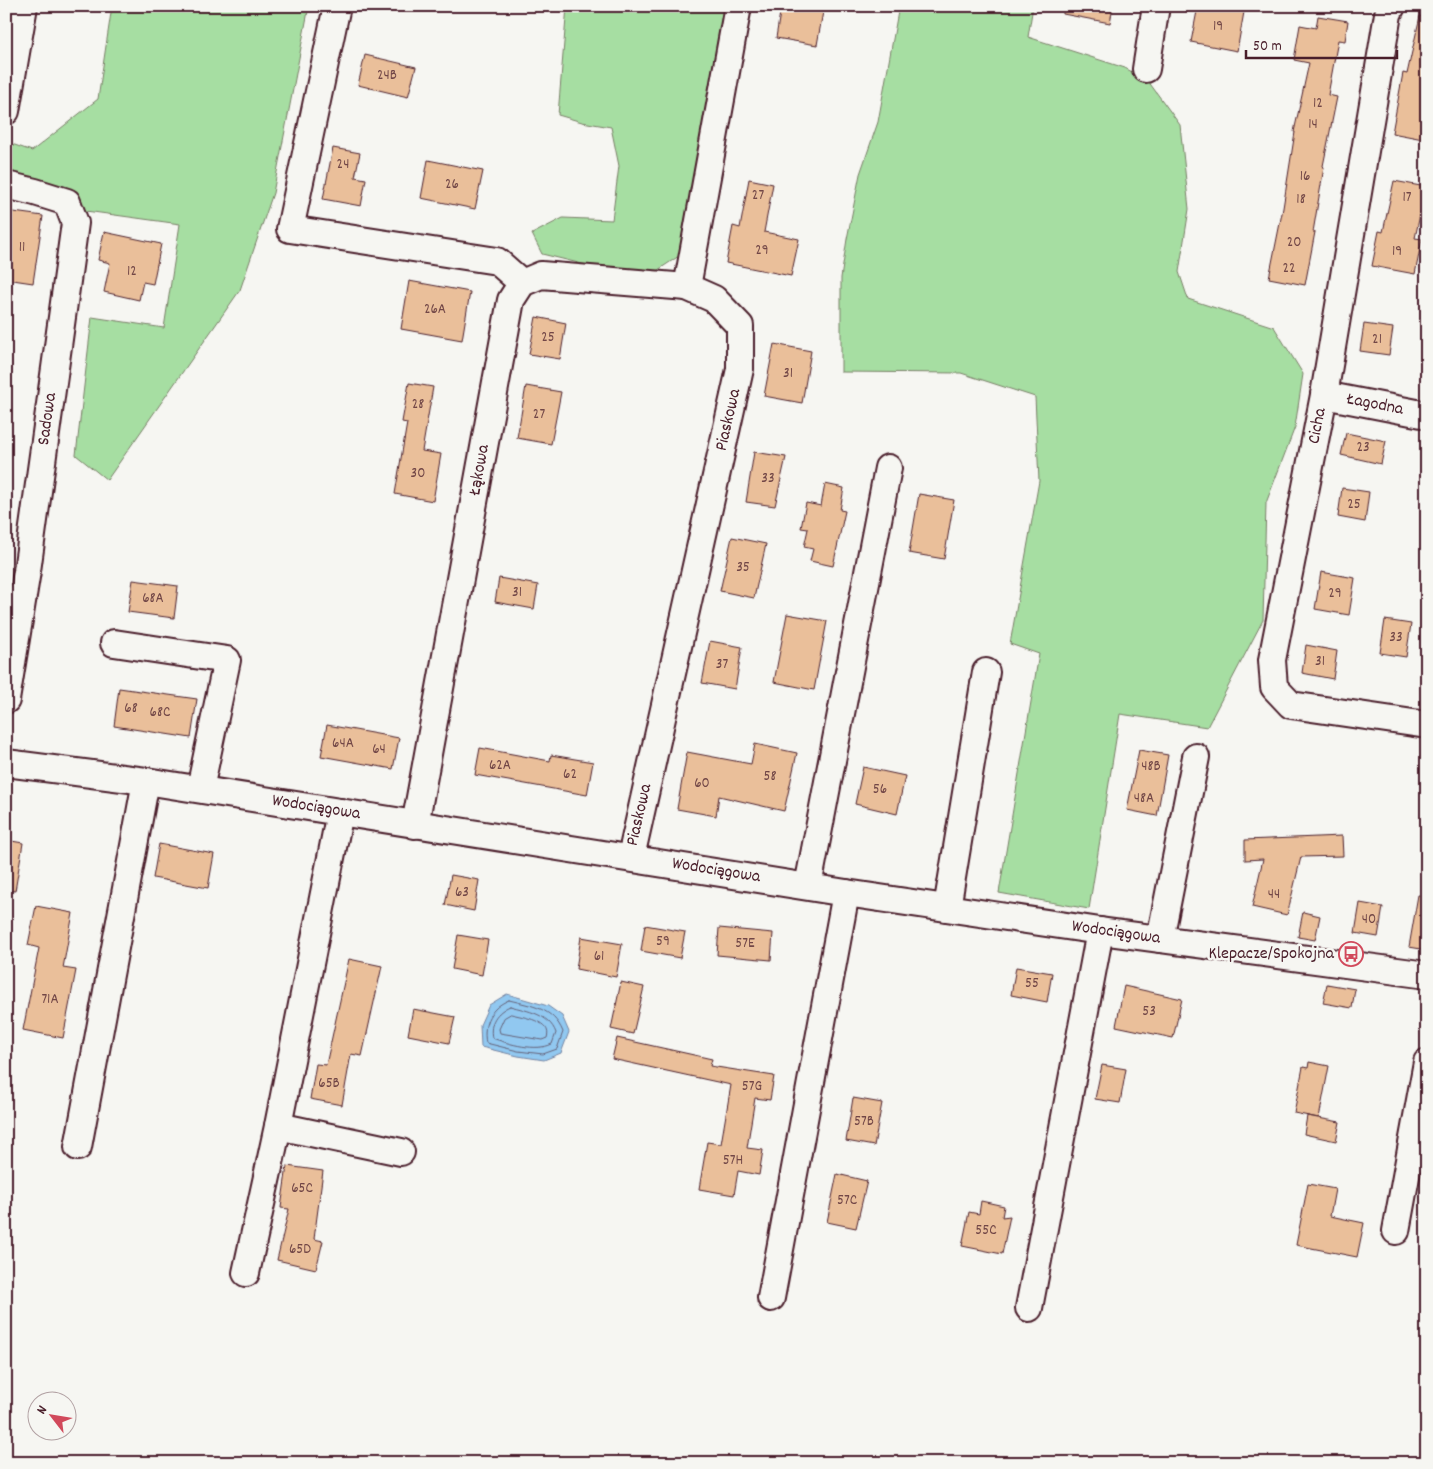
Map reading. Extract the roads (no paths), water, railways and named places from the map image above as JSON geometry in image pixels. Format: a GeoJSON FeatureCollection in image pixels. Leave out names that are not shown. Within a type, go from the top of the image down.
{"type":"FeatureCollection","features":[{"type":"Feature","properties":{"kind":"street"},"geometry":{"type":"LineString","coordinates":[[6,111],[24,6]]}},
{"type":"Feature","properties":{"kind":"street"},"geometry":{"type":"LineString","coordinates":[[337,6],[290,230],[497,261],[522,283],[541,275],[687,287],[738,6]]}},
{"type":"Feature","properties":{"kind":"street"},"geometry":{"type":"LineString","coordinates":[[1146,69],[1156,6]]}},
{"type":"Feature","properties":{"kind":"street","name":"Cicha"},"geometry":{"type":"LineString","coordinates":[[1392,6],[1388,14],[1324,395],[1272,660],[1274,687],[1292,705],[1427,725]]}},
{"type":"Feature","properties":{"kind":"street","name":"Sadowa"},"geometry":{"type":"LineString","coordinates":[[6,185],[67,202],[75,223],[27,571],[6,700]]}},
{"type":"Feature","properties":{"kind":"street","name":"Łąkowa"},"geometry":{"type":"LineString","coordinates":[[415,824],[511,300],[522,283]]}},
{"type":"Feature","properties":{"kind":"street","name":"Piaskowa"},"geometry":{"type":"LineString","coordinates":[[631,858],[740,369],[740,326],[714,298],[687,287]]}},
{"type":"Feature","properties":{"kind":"street","name":"Łagodna"},"geometry":{"type":"LineString","coordinates":[[1324,395],[1427,415]]}},
{"type":"Feature","properties":{"kind":"street"},"geometry":{"type":"LineString","coordinates":[[808,886],[888,468]]}},
{"type":"Feature","properties":{"kind":"street"},"geometry":{"type":"LineString","coordinates":[[114,643],[226,660],[200,790]]}},
{"type":"Feature","properties":{"kind":"street"},"geometry":{"type":"LineString","coordinates":[[947,908],[986,672]]}},
{"type":"Feature","properties":{"kind":"street"},"geometry":{"type":"LineString","coordinates":[[1160,939],[1196,757]]}},
{"type":"Feature","properties":{"kind":"street","name":"Wodociągowa"},"geometry":{"type":"LineString","coordinates":[[6,763],[146,781],[846,893],[1100,931],[1427,974]]}},
{"type":"Feature","properties":{"kind":"street"},"geometry":{"type":"LineString","coordinates":[[78,1147],[146,781]]}},
{"type":"Feature","properties":{"kind":"street"},"geometry":{"type":"LineString","coordinates":[[246,1273],[278,1126],[340,812]]}},
{"type":"Feature","properties":{"kind":"street"},"geometry":{"type":"LineString","coordinates":[[771,1298],[846,893]]}},
{"type":"Feature","properties":{"kind":"street"},"geometry":{"type":"LineString","coordinates":[[1029,1308],[1100,931]]}},
{"type":"Feature","properties":{"kind":"street"},"geometry":{"type":"LineString","coordinates":[[1396,1231],[1427,1062]]}},
{"type":"Feature","properties":{"kind":"street"},"geometry":{"type":"LineString","coordinates":[[278,1126],[401,1152]]}},
{"type":"Feature","properties":{"kind":"water"},"geometry":{"type":"Polygon","coordinates":[[[507,994],[548,1006],[562,1016],[569,1032],[561,1053],[544,1060],[481,1047],[480,1025],[489,1005],[507,994]]]}},
{"type":"Feature","properties":{"kind":"place","name":"Klepacze/Spokojna"},"geometry":{"type":"Point","coordinates":[1351,954]}}]}
